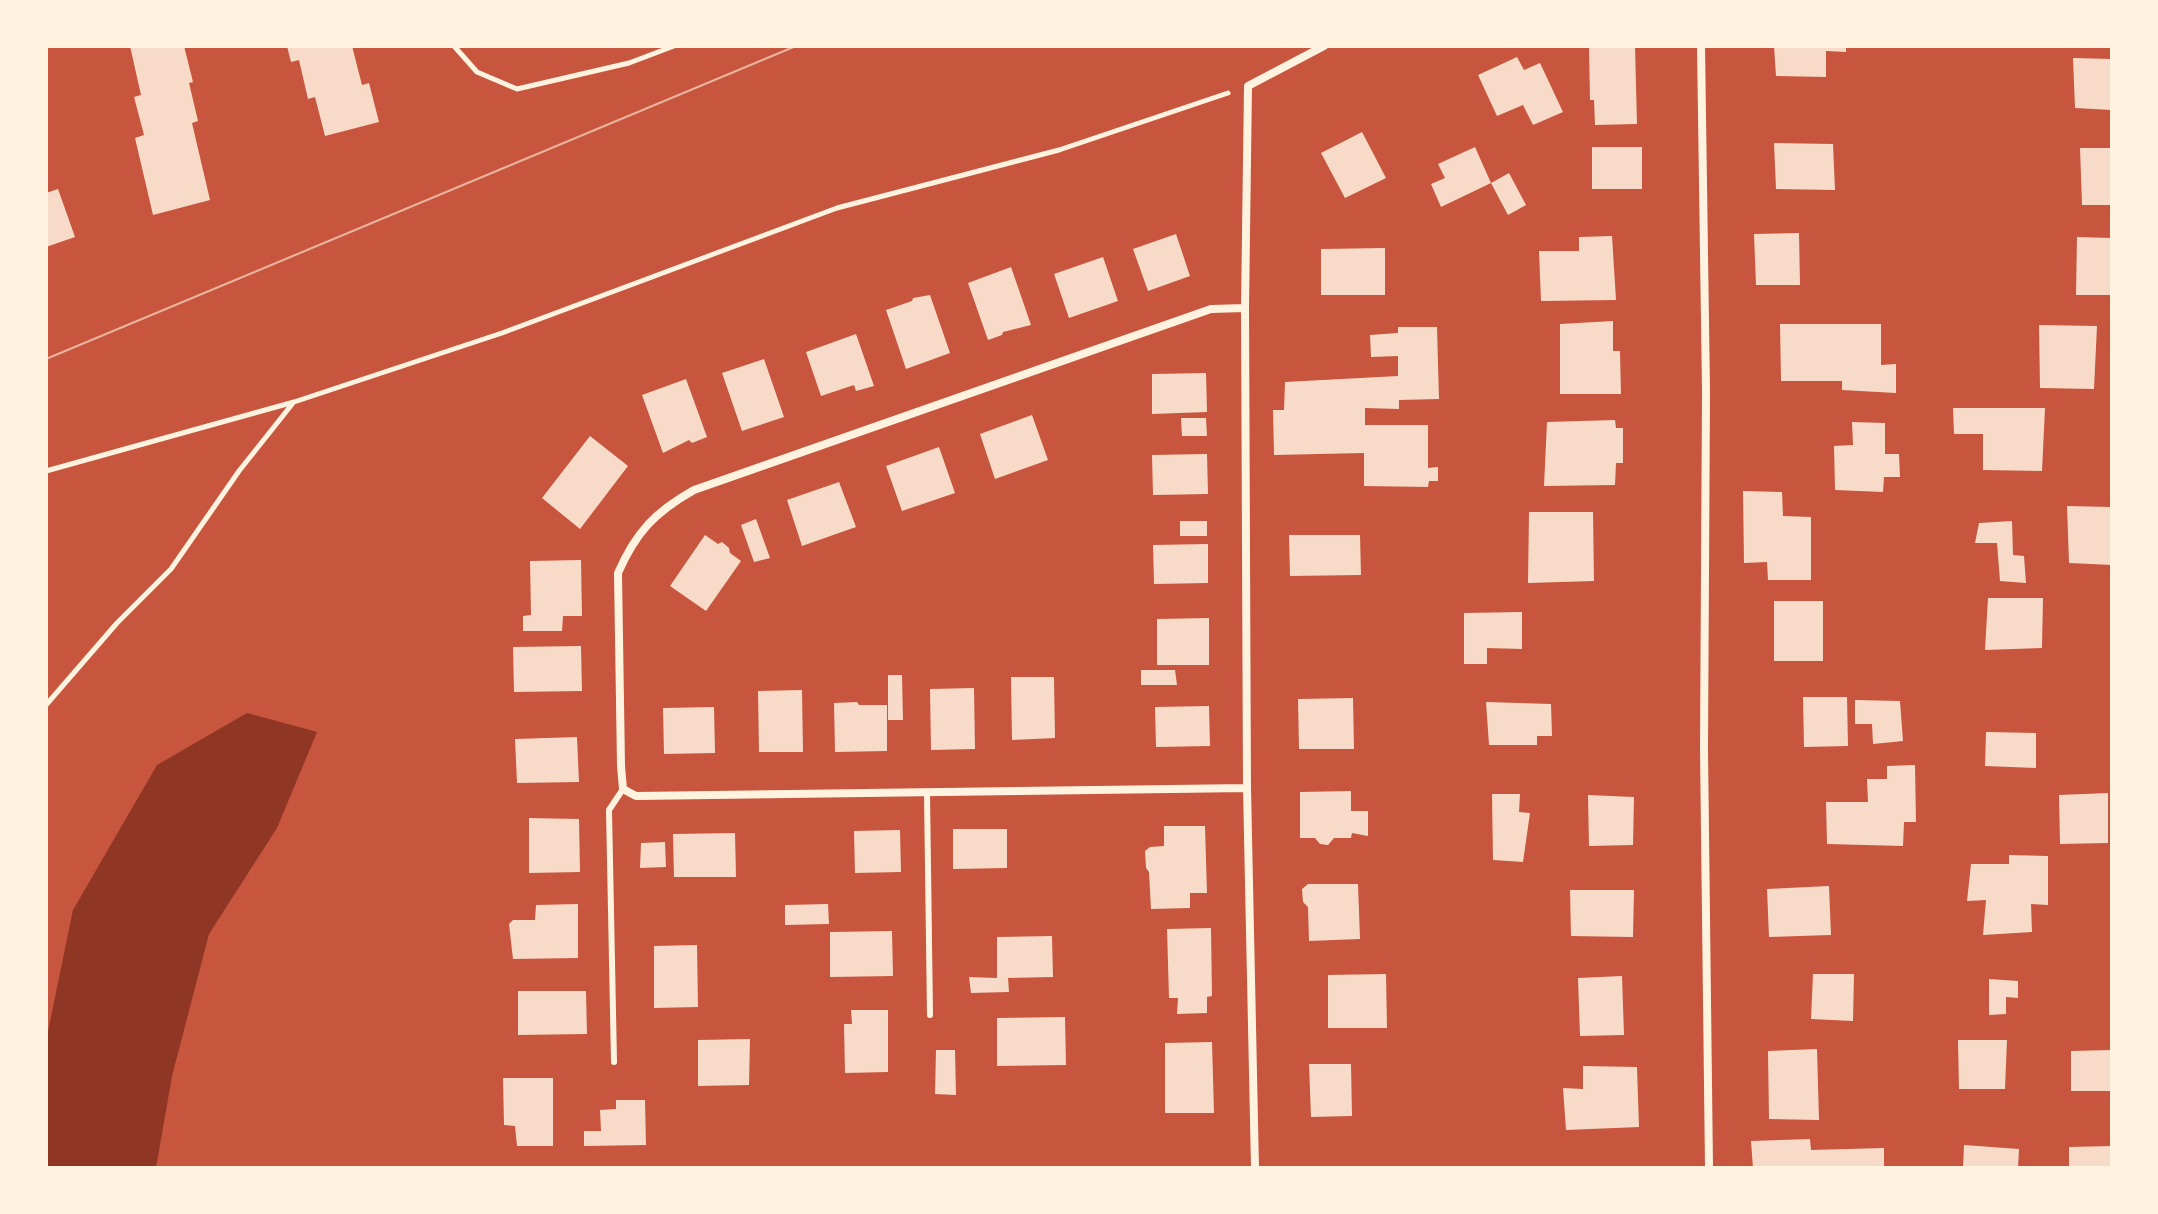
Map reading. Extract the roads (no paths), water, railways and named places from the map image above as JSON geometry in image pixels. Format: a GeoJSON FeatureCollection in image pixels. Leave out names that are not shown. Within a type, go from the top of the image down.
{"type":"FeatureCollection","features":[{"type":"Feature","properties":{"kind":"street"},"geometry":{"type":"LineString","coordinates":[[1255,1168],[1247,788],[1245,308],[1248,86],[1324,46]]}},
{"type":"Feature","properties":{"kind":"street"},"geometry":{"type":"LineString","coordinates":[[1701,46],[1709,1168]]}},
{"type":"Feature","properties":{"kind":"street"},"geometry":{"type":"LineString","coordinates":[[1245,308],[1211,309],[694,490],[668,504],[649,521],[630,547],[618,573],[621,766],[623,789],[636,796],[1247,788]]}},
{"type":"Feature","properties":{"kind":"lane"},"geometry":{"type":"LineString","coordinates":[[614,1062],[609,810],[623,789]]}},
{"type":"Feature","properties":{"kind":"lane"},"geometry":{"type":"LineString","coordinates":[[927,793],[930,1015]]}},
{"type":"Feature","properties":{"kind":"tram line"},"geometry":{"type":"LineString","coordinates":[[46,359],[796,46]]}}]}
